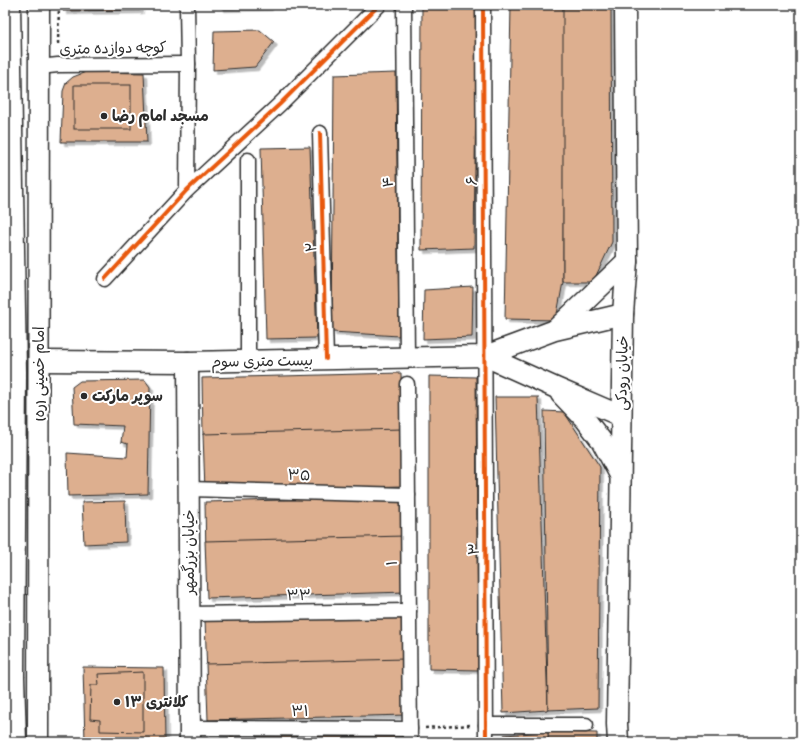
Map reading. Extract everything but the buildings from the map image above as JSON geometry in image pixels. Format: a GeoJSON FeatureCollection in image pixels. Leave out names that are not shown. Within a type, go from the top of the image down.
{"type":"FeatureCollection","features":[{"type":"Feature","properties":{"kind":"main road","name":"امام خمینی (ره)"},"geometry":{"type":"LineString","coordinates":[[10,5],[7,45],[16,372],[14,677],[16,742]]}},
{"type":"Feature","properties":{"kind":"main road","name":"امام خمینی (ره)"},"geometry":{"type":"LineString","coordinates":[[38,742],[39,360],[49,66],[39,5]]}},
{"type":"Feature","properties":{"kind":"main road","name":"خیابان رودکی"},"geometry":{"type":"LineString","coordinates":[[618,742],[616,724],[621,416],[623,314],[627,261],[625,5]]}},
{"type":"Feature","properties":{"kind":"main road"},"geometry":{"type":"LineString","coordinates":[[556,330],[627,261]]}},
{"type":"Feature","properties":{"kind":"main road","name":"بیست متری سوم"},"geometry":{"type":"LineString","coordinates":[[39,360],[188,362],[485,356],[556,330],[623,314]]}},
{"type":"Feature","properties":{"kind":"main road","name":"بیست متری سوم"},"geometry":{"type":"LineString","coordinates":[[485,356],[621,416]]}},
{"type":"Feature","properties":{"kind":"main road","name":"خیابان بزرگمهر"},"geometry":{"type":"LineString","coordinates":[[188,362],[190,735]]}},
{"type":"Feature","properties":{"kind":"main road"},"geometry":{"type":"LineString","coordinates":[[556,388],[585,419],[601,440],[621,476]]}},
{"type":"Feature","properties":{"kind":"street"},"geometry":{"type":"LineString","coordinates":[[187,5],[187,190]]}},
{"type":"Feature","properties":{"kind":"street"},"geometry":{"type":"LineString","coordinates":[[105,279],[187,190],[280,104],[379,5]]}},
{"type":"Feature","properties":{"kind":"street","name":"۴"},"geometry":{"type":"LineString","coordinates":[[404,5],[407,358]]}},
{"type":"Feature","properties":{"kind":"street","name":"۶"},"geometry":{"type":"LineString","coordinates":[[483,5],[485,356]]}},
{"type":"Feature","properties":{"kind":"street","name":"کوچه دوازده متری"},"geometry":{"type":"LineString","coordinates":[[49,66],[188,64]]}},
{"type":"Feature","properties":{"kind":"street","name":"۲"},"geometry":{"type":"LineString","coordinates":[[320,133],[326,359]]}},
{"type":"Feature","properties":{"kind":"street"},"geometry":{"type":"LineString","coordinates":[[248,160],[248,361]]}},
{"type":"Feature","properties":{"kind":"street","name":"۳"},"geometry":{"type":"LineString","coordinates":[[485,356],[486,742]]}},
{"type":"Feature","properties":{"kind":"street","name":"۱"},"geometry":{"type":"LineString","coordinates":[[407,384],[410,735]]}},
{"type":"Feature","properties":{"kind":"street","name":"۳۵"},"geometry":{"type":"LineString","coordinates":[[189,489],[408,495]]}},
{"type":"Feature","properties":{"kind":"street","name":"۳۳"},"geometry":{"type":"LineString","coordinates":[[189,614],[409,611]]}},
{"type":"Feature","properties":{"kind":"street"},"geometry":{"type":"LineString","coordinates":[[486,725],[586,725]]}},
{"type":"Feature","properties":{"kind":"street","name":"۳۱"},"geometry":{"type":"LineString","coordinates":[[190,735],[410,735]]}},
{"type":"Feature","properties":{"kind":"path"},"geometry":{"type":"LineString","coordinates":[[49,66],[59,5]]}},
{"type":"Feature","properties":{"kind":"path"},"geometry":{"type":"LineString","coordinates":[[410,735],[486,725]]}},
{"type":"Feature","properties":{"kind":"cycle path"},"geometry":{"type":"LineString","coordinates":[[105,279],[187,190],[280,104],[379,5]]}},
{"type":"Feature","properties":{"kind":"cycle path"},"geometry":{"type":"LineString","coordinates":[[483,5],[486,742]]}},
{"type":"Feature","properties":{"kind":"cycle path"},"geometry":{"type":"LineString","coordinates":[[320,133],[326,359]]}},
{"type":"Feature","properties":{"kind":"place","name":"مسجد امام رضا"},"geometry":{"type":"Point","coordinates":[104,116]}},
{"type":"Feature","properties":{"kind":"place","name":"سوپر مارکت"},"geometry":{"type":"Point","coordinates":[84,396]}},
{"type":"Feature","properties":{"kind":"place","name":"کلانتری ۱۳"},"geometry":{"type":"Point","coordinates":[117,702]}}]}
